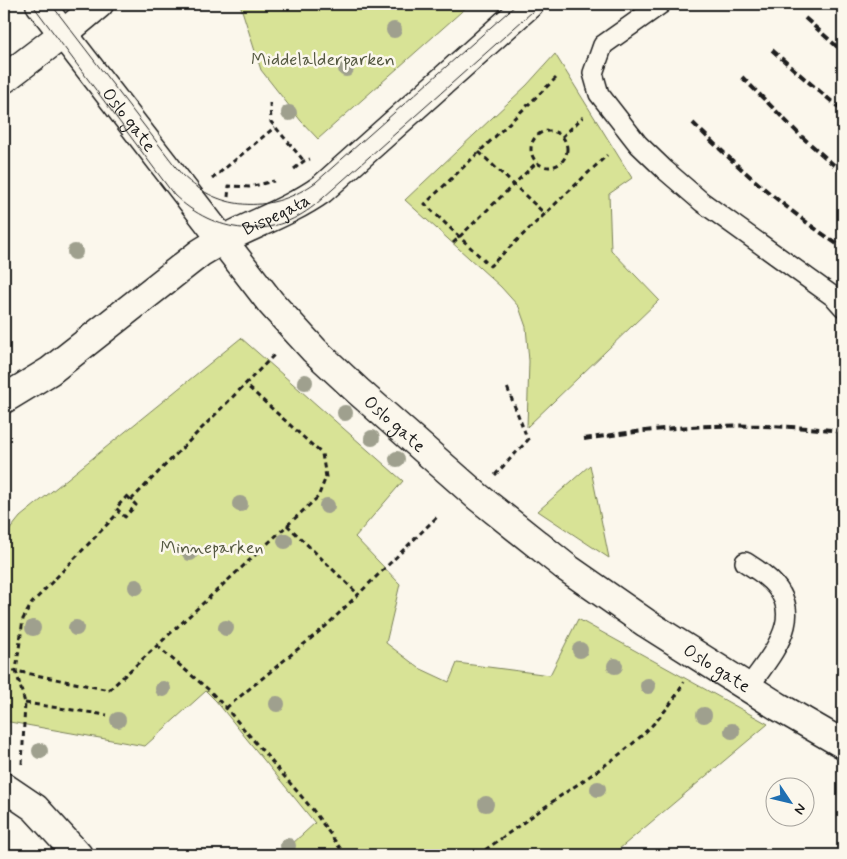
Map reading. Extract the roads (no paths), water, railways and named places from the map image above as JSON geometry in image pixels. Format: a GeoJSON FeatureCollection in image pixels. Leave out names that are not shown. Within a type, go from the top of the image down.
{"type":"FeatureCollection","features":[{"type":"Feature","properties":{"kind":"street","name":"Oslo gate"},"geometry":{"type":"LineString","coordinates":[[40,4],[271,303],[314,350],[372,404],[471,491],[567,568],[646,623],[748,688],[843,744]]}},
{"type":"Feature","properties":{"kind":"street"},"geometry":{"type":"LineString","coordinates":[[4,79],[64,34],[99,4]]}},
{"type":"Feature","properties":{"kind":"street","name":"Bispegata"},"geometry":{"type":"LineString","coordinates":[[4,399],[50,370],[200,253],[221,240],[294,207],[322,189],[529,4]]}},
{"type":"Feature","properties":{"kind":"street"},"geometry":{"type":"LineString","coordinates":[[4,787],[35,808],[78,855]]}},
{"type":"Feature","properties":{"kind":"lane"},"geometry":{"type":"LineString","coordinates":[[661,4],[603,45],[593,73],[599,94],[638,144],[665,170],[702,202],[834,297],[843,307]]}},
{"type":"Feature","properties":{"kind":"lane"},"geometry":{"type":"LineString","coordinates":[[745,562],[776,586],[787,607],[788,618],[782,635],[748,688]]}},
{"type":"Feature","properties":{"kind":"tram line"},"geometry":{"type":"LineString","coordinates":[[32,4],[174,195],[190,208],[207,218],[225,225],[243,228],[261,228],[280,224],[298,217],[315,205],[541,4]]}},
{"type":"Feature","properties":{"kind":"tram line"},"geometry":{"type":"LineString","coordinates":[[51,4],[182,175],[197,187],[214,196],[231,202],[248,204],[283,199],[300,192],[316,182],[517,4]]}},
{"type":"Feature","properties":{"kind":"railway"},"geometry":{"type":"LineString","coordinates":[[805,18],[843,52]]}},
{"type":"Feature","properties":{"kind":"railway"},"geometry":{"type":"LineString","coordinates":[[772,50],[843,111]]}},
{"type":"Feature","properties":{"kind":"railway"},"geometry":{"type":"LineString","coordinates":[[742,77],[801,136],[843,173]]}},
{"type":"Feature","properties":{"kind":"railway"},"geometry":{"type":"LineString","coordinates":[[693,123],[765,189],[803,220],[843,248]]}},
{"type":"Feature","properties":{"kind":"railway"},"geometry":{"type":"LineString","coordinates":[[584,439],[650,430],[709,426],[766,426],[843,431]]}},
{"type":"Feature","properties":{"kind":"park label","name":"Middelalderparken"},"geometry":{"type":"Point","coordinates":[323,59]}},
{"type":"Feature","properties":{"kind":"park label","name":"Minneparken"},"geometry":{"type":"Point","coordinates":[212,547]}}]}
